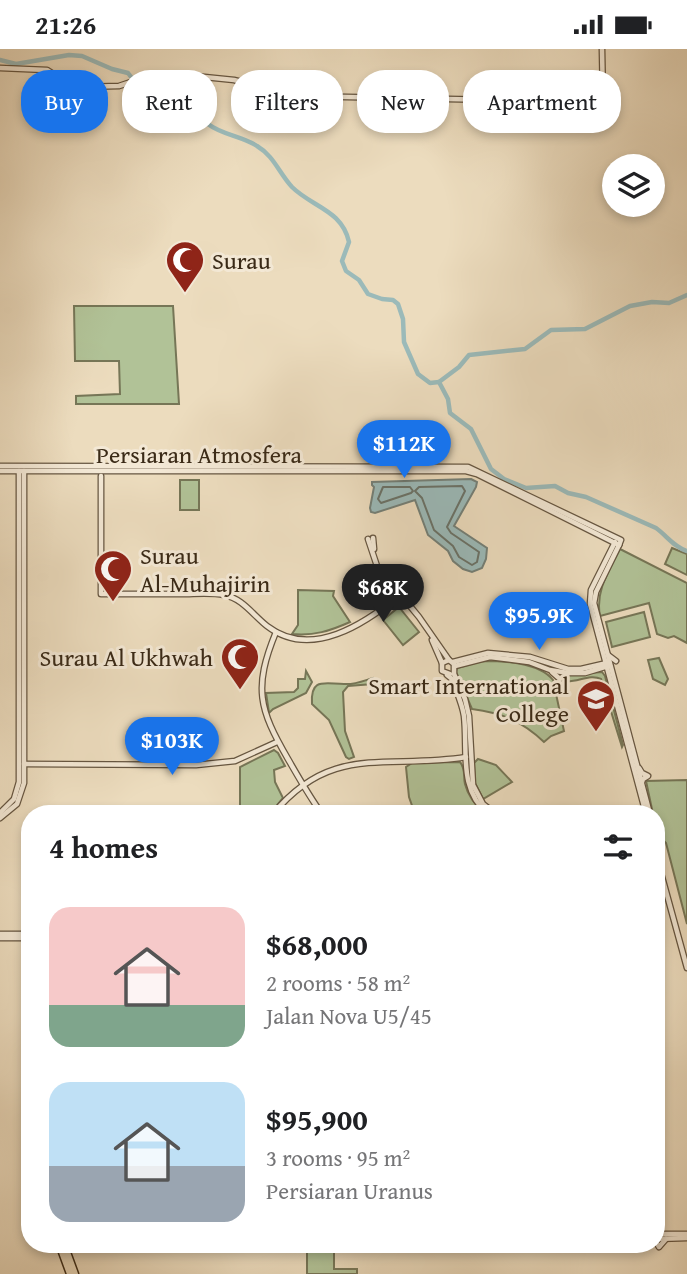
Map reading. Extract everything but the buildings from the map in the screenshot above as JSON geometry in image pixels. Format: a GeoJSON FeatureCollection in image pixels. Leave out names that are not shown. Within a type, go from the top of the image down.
{"type":"FeatureCollection","features":[{"type":"Feature","properties":{"kind":"main road"},"geometry":{"type":"LineString","coordinates":[[65,1253],[72,1274]]}},
{"type":"Feature","properties":{"kind":"street"},"geometry":{"type":"LineString","coordinates":[[0,68],[48,70],[72,86],[105,87],[126,84],[156,74],[229,79],[297,96],[603,102],[602,49]]}},
{"type":"Feature","properties":{"kind":"street"},"geometry":{"type":"LineString","coordinates":[[49,471],[71,466]]}},
{"type":"Feature","properties":{"kind":"street","name":"Persiaran Atmosfera"},"geometry":{"type":"LineString","coordinates":[[0,468],[71,466],[470,471],[617,542],[594,600],[603,652]]}},
{"type":"Feature","properties":{"kind":"street"},"geometry":{"type":"LineString","coordinates":[[0,816],[6,815],[19,799],[24,783],[21,471],[43,467]]}},
{"type":"Feature","properties":{"kind":"street","name":"Persiaran Atmosfera"},"geometry":{"type":"LineString","coordinates":[[0,468],[21,471],[107,471],[127,468]]}},
{"type":"Feature","properties":{"kind":"street"},"geometry":{"type":"LineString","coordinates":[[94,471],[101,476]]}},
{"type":"Feature","properties":{"kind":"street"},"geometry":{"type":"LineString","coordinates":[[101,476],[107,471]]}},
{"type":"Feature","properties":{"kind":"street"},"geometry":{"type":"LineString","coordinates":[[101,476],[101,593],[223,594],[233,598],[276,632],[299,639],[330,637],[371,617],[401,594]]}},
{"type":"Feature","properties":{"kind":"street"},"geometry":{"type":"LineString","coordinates":[[370,538],[377,566],[453,665],[468,710],[466,757],[473,785],[486,805]]}},
{"type":"Feature","properties":{"kind":"street"},"geometry":{"type":"LineString","coordinates":[[393,601],[394,587]]}},
{"type":"Feature","properties":{"kind":"street"},"geometry":{"type":"LineString","coordinates":[[393,601],[407,602]]}},
{"type":"Feature","properties":{"kind":"street"},"geometry":{"type":"LineString","coordinates":[[270,628],[273,640]]}},
{"type":"Feature","properties":{"kind":"street"},"geometry":{"type":"LineString","coordinates":[[276,632],[264,660],[262,678],[265,716],[277,742],[316,805]]}},
{"type":"Feature","properties":{"kind":"street"},"geometry":{"type":"LineString","coordinates":[[273,640],[283,635]]}},
{"type":"Feature","properties":{"kind":"street"},"geometry":{"type":"LineString","coordinates":[[432,635],[442,663],[441,669],[455,687],[464,713],[468,751]]}},
{"type":"Feature","properties":{"kind":"street"},"geometry":{"type":"LineString","coordinates":[[603,652],[617,662],[611,678]]}},
{"type":"Feature","properties":{"kind":"street"},"geometry":{"type":"LineString","coordinates":[[603,652],[636,765],[648,776],[643,779],[642,785],[646,805]]}},
{"type":"Feature","properties":{"kind":"street"},"geometry":{"type":"LineString","coordinates":[[598,667],[603,652]]}},
{"type":"Feature","properties":{"kind":"street"},"geometry":{"type":"LineString","coordinates":[[442,663],[453,665],[490,657],[529,661],[568,673],[607,665]]}},
{"type":"Feature","properties":{"kind":"street"},"geometry":{"type":"LineString","coordinates":[[447,675],[453,665]]}},
{"type":"Feature","properties":{"kind":"street"},"geometry":{"type":"LineString","coordinates":[[552,668],[598,667],[611,678],[646,805]]}},
{"type":"Feature","properties":{"kind":"street"},"geometry":{"type":"LineString","coordinates":[[552,668],[560,679],[568,673]]}},
{"type":"Feature","properties":{"kind":"street"},"geometry":{"type":"LineString","coordinates":[[269,746],[273,735]]}},
{"type":"Feature","properties":{"kind":"street"},"geometry":{"type":"LineString","coordinates":[[22,764],[196,765],[241,760],[277,742]]}},
{"type":"Feature","properties":{"kind":"street"},"geometry":{"type":"LineString","coordinates":[[269,746],[281,748]]}},
{"type":"Feature","properties":{"kind":"street"},"geometry":{"type":"LineString","coordinates":[[459,758],[468,751]]}},
{"type":"Feature","properties":{"kind":"street"},"geometry":{"type":"LineString","coordinates":[[468,751],[477,757],[469,765],[470,789],[479,805]]}},
{"type":"Feature","properties":{"kind":"street"},"geometry":{"type":"LineString","coordinates":[[281,805],[302,784],[335,769],[355,764],[466,757]]}},
{"type":"Feature","properties":{"kind":"street"},"geometry":{"type":"LineString","coordinates":[[459,758],[469,765]]}},
{"type":"Feature","properties":{"kind":"street"},"geometry":{"type":"LineString","coordinates":[[298,778],[310,779]]}},
{"type":"Feature","properties":{"kind":"street"},"geometry":{"type":"LineString","coordinates":[[296,789],[298,778]]}},
{"type":"Feature","properties":{"kind":"street"},"geometry":{"type":"LineString","coordinates":[[306,790],[310,779]]}},
{"type":"Feature","properties":{"kind":"street"},"geometry":{"type":"LineString","coordinates":[[296,789],[306,790]]}},
{"type":"Feature","properties":{"kind":"street"},"geometry":{"type":"LineString","coordinates":[[665,888],[687,968]]}},
{"type":"Feature","properties":{"kind":"street"},"geometry":{"type":"LineString","coordinates":[[0,936],[21,936]]}},
{"type":"Feature","properties":{"kind":"street"},"geometry":{"type":"LineString","coordinates":[[665,1239],[667,1236],[687,1236]]}},
{"type":"Feature","properties":{"kind":"green space"},"geometry":{"type":"Polygon","coordinates":[[[74,306],[173,306],[179,404],[76,404],[76,396],[120,394],[119,361],[75,361],[74,306]]]}},
{"type":"Feature","properties":{"kind":"green space"},"geometry":{"type":"Polygon","coordinates":[[[180,480],[199,480],[199,510],[180,510],[180,480]]]}},
{"type":"Feature","properties":{"kind":"green space"},"geometry":{"type":"Polygon","coordinates":[[[672,548],[687,554],[687,575],[665,564],[672,548]]]}},
{"type":"Feature","properties":{"kind":"green space"},"geometry":{"type":"Polygon","coordinates":[[[620,549],[687,583],[687,643],[674,636],[668,638],[657,634],[649,603],[600,616],[601,590],[620,549]]]}},
{"type":"Feature","properties":{"kind":"green space"},"geometry":{"type":"Polygon","coordinates":[[[298,590],[334,591],[333,596],[350,622],[322,632],[292,634],[298,625],[298,590]]]}},
{"type":"Feature","properties":{"kind":"green space"},"geometry":{"type":"Polygon","coordinates":[[[399,607],[419,632],[403,645],[383,620],[399,607]]]}},
{"type":"Feature","properties":{"kind":"green space"},"geometry":{"type":"Polygon","coordinates":[[[644,612],[650,637],[612,647],[606,622],[644,612]]]}},
{"type":"Feature","properties":{"kind":"green space"},"geometry":{"type":"Polygon","coordinates":[[[659,658],[668,679],[665,685],[653,679],[648,660],[659,658]]]}},
{"type":"Feature","properties":{"kind":"green space"},"geometry":{"type":"Polygon","coordinates":[[[482,661],[530,666],[547,674],[553,680],[564,731],[544,742],[511,719],[472,709],[456,672],[457,668],[482,661]]]}},
{"type":"Feature","properties":{"kind":"green space"},"geometry":{"type":"Polygon","coordinates":[[[306,671],[312,682],[306,693],[269,713],[266,693],[294,692],[298,688],[298,679],[305,679],[306,671]]]}},
{"type":"Feature","properties":{"kind":"green space"},"geometry":{"type":"Polygon","coordinates":[[[602,672],[622,747],[601,679],[592,677],[563,681],[566,675],[602,672]]]}},
{"type":"Feature","properties":{"kind":"green space"},"geometry":{"type":"Polygon","coordinates":[[[373,678],[373,684],[348,686],[343,692],[345,731],[354,757],[349,759],[329,720],[312,704],[313,689],[325,683],[351,684],[373,678]]]}},
{"type":"Feature","properties":{"kind":"green space"},"geometry":{"type":"Polygon","coordinates":[[[274,750],[278,753],[285,766],[274,770],[275,782],[283,798],[277,805],[240,805],[240,767],[274,750]]]}},
{"type":"Feature","properties":{"kind":"green space"},"geometry":{"type":"Polygon","coordinates":[[[478,759],[496,765],[512,782],[483,799],[475,783],[474,763],[478,759]]]}},
{"type":"Feature","properties":{"kind":"green space"},"geometry":{"type":"Polygon","coordinates":[[[460,762],[468,793],[477,805],[412,805],[406,767],[412,763],[460,762]]]}},
{"type":"Feature","properties":{"kind":"green space"},"geometry":{"type":"Polygon","coordinates":[[[687,780],[687,924],[665,842],[665,805],[651,805],[646,781],[687,780]]]}},
{"type":"Feature","properties":{"kind":"green space"},"geometry":{"type":"Polygon","coordinates":[[[307,1253],[334,1253],[334,1269],[357,1269],[357,1274],[307,1274],[307,1253]]]}},
{"type":"Feature","properties":{"kind":"water"},"geometry":{"type":"Polygon","coordinates":[[[471,479],[477,482],[476,487],[454,526],[487,548],[482,568],[472,572],[453,561],[448,551],[428,535],[415,500],[371,512],[374,487],[372,482],[471,479]]]}},
{"type":"Feature","properties":{"kind":"waterway"},"geometry":{"type":"LineString","coordinates":[[0,60],[16,64],[69,55],[82,56],[128,73],[141,90],[161,101],[164,102],[176,93],[185,94],[204,121],[219,131],[263,150],[292,187],[340,223],[349,242],[342,261],[346,271],[359,280],[368,294],[393,300],[398,304],[403,319],[404,342],[418,374],[430,383],[439,382],[448,399],[450,413],[471,429],[491,469],[504,479],[526,488],[555,486],[568,493],[586,497],[656,528],[674,544],[687,551]]}},
{"type":"Feature","properties":{"kind":"waterway"},"geometry":{"type":"LineString","coordinates":[[439,382],[459,367],[469,355],[525,349],[551,330],[585,329],[630,306],[652,302],[669,303],[687,295]]}},
{"type":"Feature","properties":{"kind":"place","name":"Surau"},"geometry":{"type":"Point","coordinates":[185,294]}},
{"type":"Feature","properties":{"kind":"place","name":"Surau Al-Muhajirin"},"geometry":{"type":"Point","coordinates":[113,603]}},
{"type":"Feature","properties":{"kind":"place","name":"Surau Al Ukhwah"},"geometry":{"type":"Point","coordinates":[240,691]}},
{"type":"Feature","properties":{"kind":"place","name":"Smart International College"},"geometry":{"type":"Point","coordinates":[596,733]}}]}
